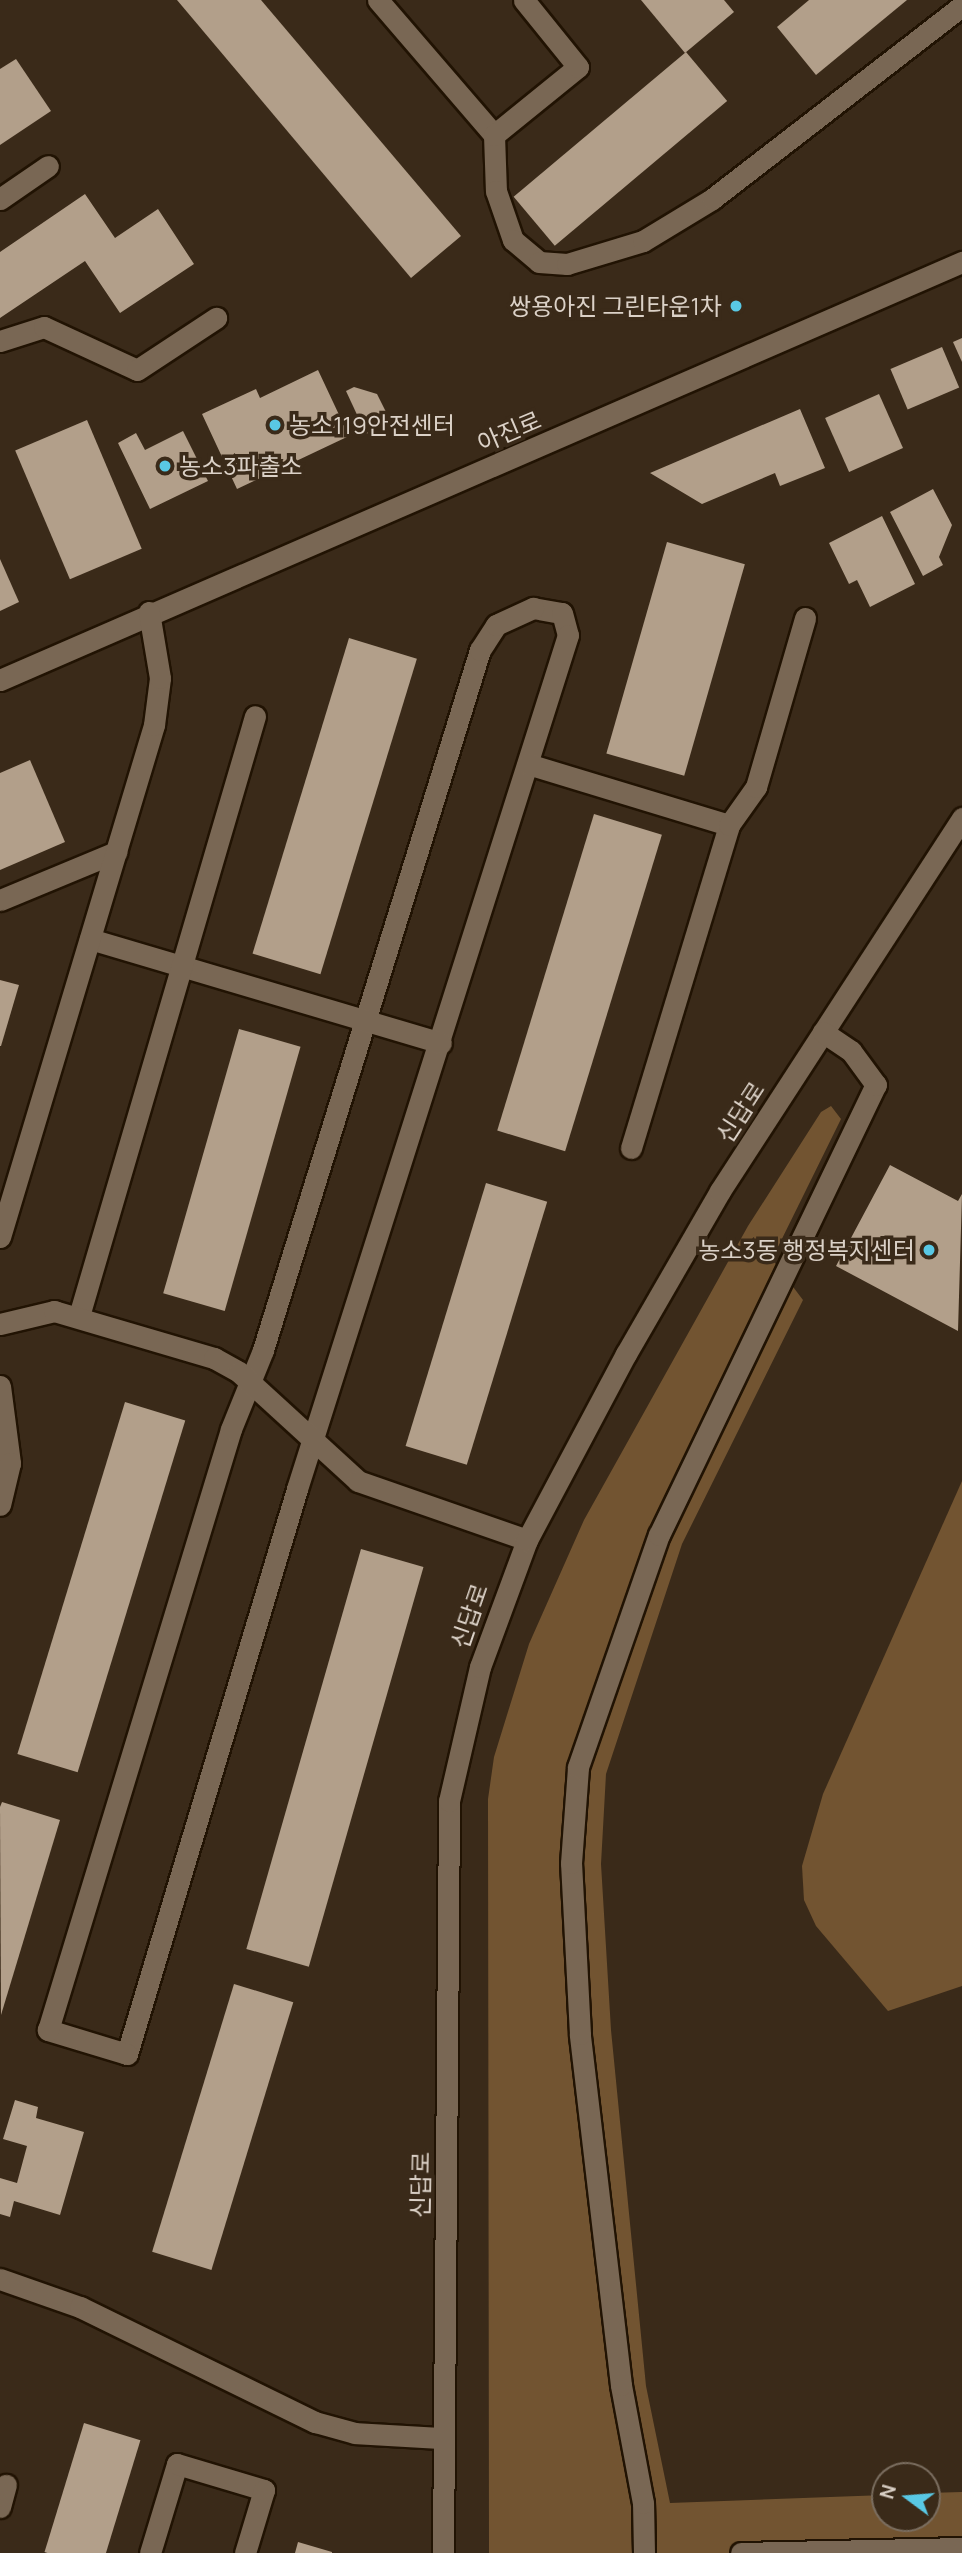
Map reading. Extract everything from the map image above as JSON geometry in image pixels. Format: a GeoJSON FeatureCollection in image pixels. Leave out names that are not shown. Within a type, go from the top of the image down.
{"type":"FeatureCollection","features":[{"type":"Feature","properties":{"kind":"street"},"geometry":{"type":"LineString","coordinates":[[378,0],[494,135],[496,191],[520,248],[539,262],[605,256],[712,199],[962,6]]}},
{"type":"Feature","properties":{"kind":"street"},"geometry":{"type":"LineString","coordinates":[[494,135],[578,67],[524,0]]}},
{"type":"Feature","properties":{"kind":"street"},"geometry":{"type":"LineString","coordinates":[[0,199],[48,166]]}},
{"type":"Feature","properties":{"kind":"street","name":"아진로"},"geometry":{"type":"LineString","coordinates":[[0,680],[149,612],[962,262]]}},
{"type":"Feature","properties":{"kind":"street"},"geometry":{"type":"LineString","coordinates":[[0,341],[44,327],[137,370],[216,318]]}},
{"type":"Feature","properties":{"kind":"street"},"geometry":{"type":"LineString","coordinates":[[547,607],[567,618],[568,635],[528,764],[313,1444],[127,2054],[48,2030],[484,642],[496,625],[547,607]]}},
{"type":"Feature","properties":{"kind":"street"},"geometry":{"type":"LineString","coordinates":[[0,1237],[116,852],[158,702],[149,612]]}},
{"type":"Feature","properties":{"kind":"street"},"geometry":{"type":"LineString","coordinates":[[631,1148],[729,825],[756,787],[805,618]]}},
{"type":"Feature","properties":{"kind":"street"},"geometry":{"type":"LineString","coordinates":[[79,1316],[256,716]]}},
{"type":"Feature","properties":{"kind":"street"},"geometry":{"type":"LineString","coordinates":[[528,764],[729,825]]}},
{"type":"Feature","properties":{"kind":"street","name":"신답로"},"geometry":{"type":"LineString","coordinates":[[443,2553],[450,1777],[480,1667],[527,1540],[720,1191],[962,818]]}},
{"type":"Feature","properties":{"kind":"street"},"geometry":{"type":"LineString","coordinates":[[0,900],[116,852]]}},
{"type":"Feature","properties":{"kind":"street"},"geometry":{"type":"LineString","coordinates":[[90,939],[441,1043]]}},
{"type":"Feature","properties":{"kind":"street"},"geometry":{"type":"LineString","coordinates":[[644,2553],[643,2502],[621,2385],[580,2034],[570,1863],[578,1767],[659,1535],[876,1085],[851,1051],[823,1032]]}},
{"type":"Feature","properties":{"kind":"street"},"geometry":{"type":"LineString","coordinates":[[0,1324],[42,1313],[79,1316],[214,1358],[250,1382],[313,1444],[358,1481],[388,1496],[527,1540]]}},
{"type":"Feature","properties":{"kind":"street"},"geometry":{"type":"LineString","coordinates":[[0,1386],[10,1463],[0,1505]]}},
{"type":"Feature","properties":{"kind":"street"},"geometry":{"type":"LineString","coordinates":[[0,2279],[93,2313],[315,2422],[355,2433],[443,2438]]}},
{"type":"Feature","properties":{"kind":"street"},"geometry":{"type":"LineString","coordinates":[[150,2553],[177,2464],[264,2490],[245,2553]]}},
{"type":"Feature","properties":{"kind":"street"},"geometry":{"type":"LineString","coordinates":[[0,2507],[6,2485]]}},
{"type":"Feature","properties":{"kind":"street"},"geometry":{"type":"LineString","coordinates":[[741,2553],[962,2548]]}},
{"type":"Feature","properties":{"kind":"shaded area"},"geometry":{"type":"Polygon","coordinates":[[[831,1106],[841,1119],[772,1259],[803,1300],[682,1544],[606,1774],[601,1864],[611,2030],[646,2386],[670,2503],[871,2496],[871,2532],[941,2532],[941,2493],[962,2492],[962,2553],[489,2553],[488,1799],[494,1757],[529,1644],[584,1520],[748,1226],[821,1112],[831,1106]]]}},
{"type":"Feature","properties":{"kind":"shaded area"},"geometry":{"type":"Polygon","coordinates":[[[962,1481],[962,1986],[888,2011],[816,1926],[804,1900],[802,1866],[823,1794],[962,1481]]]}},
{"type":"Feature","properties":{"kind":"building"},"geometry":{"type":"Polygon","coordinates":[[[177,0],[261,0],[461,236],[411,278],[177,0]]]}},
{"type":"Feature","properties":{"kind":"building"},"geometry":{"type":"Polygon","coordinates":[[[641,0],[724,0],[734,12],[685,53],[641,0]]]}},
{"type":"Feature","properties":{"kind":"building"},"geometry":{"type":"Polygon","coordinates":[[[809,0],[907,0],[816,75],[777,27],[809,0]]]}},
{"type":"Feature","properties":{"kind":"building"},"geometry":{"type":"Polygon","coordinates":[[[686,52],[727,101],[555,246],[514,197],[686,52]]]}},
{"type":"Feature","properties":{"kind":"building"},"geometry":{"type":"Polygon","coordinates":[[[16,59],[51,111],[0,145],[0,69],[16,59]]]}},
{"type":"Feature","properties":{"kind":"building"},"geometry":{"type":"Polygon","coordinates":[[[85,194],[115,238],[158,209],[194,264],[120,313],[85,261],[0,318],[0,252],[85,194]]]}},
{"type":"Feature","properties":{"kind":"building"},"geometry":{"type":"Polygon","coordinates":[[[962,338],[962,362],[953,342],[962,338]]]}},
{"type":"Feature","properties":{"kind":"building"},"geometry":{"type":"Polygon","coordinates":[[[942,347],[959,388],[908,409],[890,369],[942,347]]]}},
{"type":"Feature","properties":{"kind":"building","name":"농소119안전센터"},"geometry":{"type":"Polygon","coordinates":[[[318,370],[349,436],[237,489],[202,414],[256,389],[260,398],[318,370]]]}},
{"type":"Feature","properties":{"kind":"building"},"geometry":{"type":"Polygon","coordinates":[[[354,387],[377,394],[391,422],[366,434],[346,391],[354,387]]]}},
{"type":"Feature","properties":{"kind":"building"},"geometry":{"type":"Polygon","coordinates":[[[879,394],[903,448],[849,472],[825,418],[879,394]]]}},
{"type":"Feature","properties":{"kind":"building"},"geometry":{"type":"Polygon","coordinates":[[[800,409],[825,468],[780,486],[775,473],[702,504],[650,473],[800,409]]]}},
{"type":"Feature","properties":{"kind":"building"},"geometry":{"type":"Polygon","coordinates":[[[87,420],[142,549],[70,579],[15,450],[87,420]]]}},
{"type":"Feature","properties":{"kind":"building","name":"농소3파출소"},"geometry":{"type":"Polygon","coordinates":[[[183,431],[208,481],[150,509],[118,443],[136,433],[145,450],[183,431]]]}},
{"type":"Feature","properties":{"kind":"building"},"geometry":{"type":"Polygon","coordinates":[[[933,489],[952,525],[939,557],[943,565],[923,576],[890,512],[933,489]]]}},
{"type":"Feature","properties":{"kind":"building"},"geometry":{"type":"Polygon","coordinates":[[[882,516],[915,584],[870,607],[857,580],[849,584],[829,543],[882,516]]]}},
{"type":"Feature","properties":{"kind":"building"},"geometry":{"type":"Polygon","coordinates":[[[667,542],[745,564],[684,776],[606,753],[667,542]]]}},
{"type":"Feature","properties":{"kind":"building"},"geometry":{"type":"Polygon","coordinates":[[[0,559],[19,602],[0,611],[0,559]]]}},
{"type":"Feature","properties":{"kind":"building"},"geometry":{"type":"Polygon","coordinates":[[[349,638],[417,659],[320,974],[253,954],[349,638]]]}},
{"type":"Feature","properties":{"kind":"building"},"geometry":{"type":"Polygon","coordinates":[[[30,760],[65,842],[0,870],[0,773],[30,760]]]}},
{"type":"Feature","properties":{"kind":"building"},"geometry":{"type":"Polygon","coordinates":[[[594,814],[662,835],[565,1151],[497,1131],[594,814]]]}},
{"type":"Feature","properties":{"kind":"building"},"geometry":{"type":"Polygon","coordinates":[[[0,980],[19,985],[1,1046],[0,1046],[0,980]]]}},
{"type":"Feature","properties":{"kind":"building"},"geometry":{"type":"Polygon","coordinates":[[[239,1029],[301,1047],[225,1311],[163,1293],[239,1029]]]}},
{"type":"Feature","properties":{"kind":"building"},"geometry":{"type":"Polygon","coordinates":[[[890,1165],[958,1201],[962,1194],[958,1331],[836,1266],[890,1165]]]}},
{"type":"Feature","properties":{"kind":"building"},"geometry":{"type":"Polygon","coordinates":[[[486,1183],[547,1202],[467,1465],[406,1446],[486,1183]]]}},
{"type":"Feature","properties":{"kind":"building"},"geometry":{"type":"Polygon","coordinates":[[[125,1402],[185,1420],[78,1772],[17,1754],[125,1402]]]}},
{"type":"Feature","properties":{"kind":"building"},"geometry":{"type":"Polygon","coordinates":[[[361,1549],[423,1567],[309,1967],[246,1949],[361,1549]]]}},
{"type":"Feature","properties":{"kind":"building"},"geometry":{"type":"Polygon","coordinates":[[[2,1802],[60,1820],[1,2015],[0,1807],[2,1802]]]}},
{"type":"Feature","properties":{"kind":"building"},"geometry":{"type":"Polygon","coordinates":[[[234,1984],[293,2002],[211,2270],[152,2252],[234,1984]]]}},
{"type":"Feature","properties":{"kind":"building"},"geometry":{"type":"Polygon","coordinates":[[[15,2100],[38,2107],[36,2118],[84,2132],[60,2215],[14,2201],[10,2217],[0,2214],[0,2178],[17,2183],[27,2146],[3,2139],[15,2100]]]}},
{"type":"Feature","properties":{"kind":"building"},"geometry":{"type":"Polygon","coordinates":[[[84,2423],[140,2440],[106,2553],[45,2552],[84,2423]]]}},
{"type":"Feature","properties":{"kind":"building"},"geometry":{"type":"Polygon","coordinates":[[[298,2542],[332,2552],[332,2553],[295,2553],[298,2542]]]}},
{"type":"Feature","properties":{"kind":"place","name":"쌍용아진 그린타운1차"},"geometry":{"type":"Point","coordinates":[736,306]}},
{"type":"Feature","properties":{"kind":"place","name":"농소119안전센터"},"geometry":{"type":"Point","coordinates":[275,425]}},
{"type":"Feature","properties":{"kind":"place","name":"농소3파출소"},"geometry":{"type":"Point","coordinates":[165,466]}},
{"type":"Feature","properties":{"kind":"place","name":"농소3동 행정복지센터"},"geometry":{"type":"Point","coordinates":[929,1250]}}]}
